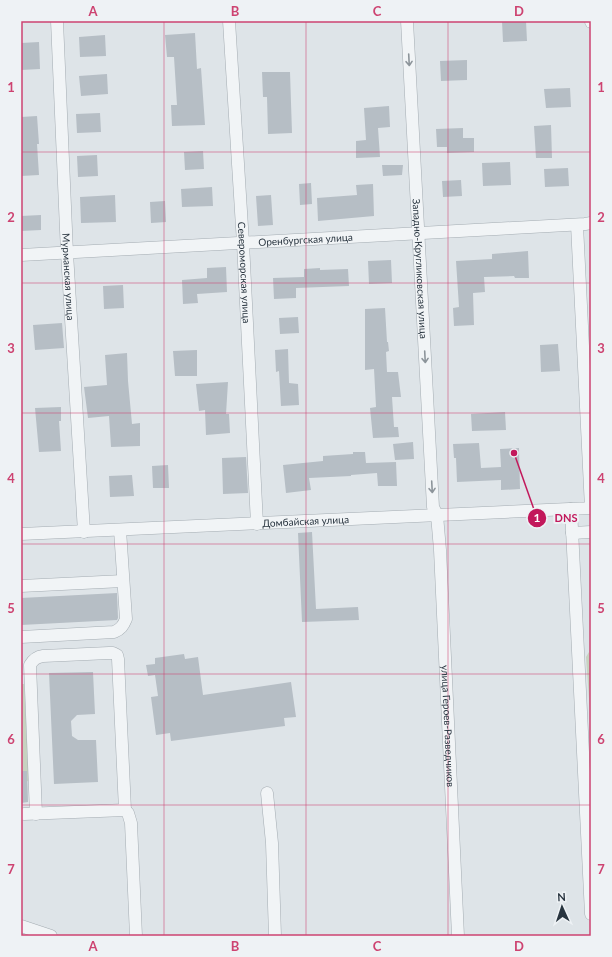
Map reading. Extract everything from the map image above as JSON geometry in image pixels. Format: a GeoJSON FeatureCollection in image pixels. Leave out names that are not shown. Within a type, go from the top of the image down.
{"type":"FeatureCollection","features":[{"type":"Feature","properties":{"kind":"street","name":"Мурманская улица"},"geometry":{"type":"LineString","coordinates":[[57,21],[67,253],[84,532]]}},
{"type":"Feature","properties":{"kind":"street","name":"Североморская улица"},"geometry":{"type":"LineString","coordinates":[[229,21],[243,243],[257,524]]}},
{"type":"Feature","properties":{"kind":"street","name":"Западно-Кругликовская улица"},"geometry":{"type":"LineString","coordinates":[[407,21],[433,507],[437,515]]}},
{"type":"Feature","properties":{"kind":"street","name":"Оренбургская улица"},"geometry":{"type":"LineString","coordinates":[[21,255],[419,234],[591,223]]}},
{"type":"Feature","properties":{"kind":"street"},"geometry":{"type":"LineString","coordinates":[[577,225],[588,399],[591,508]]}},
{"type":"Feature","properties":{"kind":"street","name":"Домбайская улица"},"geometry":{"type":"LineString","coordinates":[[21,534],[591,508]]}},
{"type":"Feature","properties":{"kind":"street"},"geometry":{"type":"LineString","coordinates":[[571,509],[591,914]]}},
{"type":"Feature","properties":{"kind":"street","name":"улица Героев-Разведчиков"},"geometry":{"type":"LineString","coordinates":[[437,515],[441,565],[458,936]]}},
{"type":"Feature","properties":{"kind":"street"},"geometry":{"type":"LineString","coordinates":[[21,637],[114,632],[120,630],[126,619],[120,530]]}},
{"type":"Feature","properties":{"kind":"street"},"geometry":{"type":"LineString","coordinates":[[572,532],[591,532]]}},
{"type":"Feature","properties":{"kind":"street"},"geometry":{"type":"LineString","coordinates":[[21,586],[123,582]]}},
{"type":"Feature","properties":{"kind":"street"},"geometry":{"type":"LineString","coordinates":[[36,814],[30,665],[38,657],[113,653],[117,655],[125,810],[128,813],[131,823],[136,936]]}},
{"type":"Feature","properties":{"kind":"street"},"geometry":{"type":"LineString","coordinates":[[267,793],[272,843],[275,936]]}},
{"type":"Feature","properties":{"kind":"street"},"geometry":{"type":"LineString","coordinates":[[24,814],[125,810]]}},
{"type":"Feature","properties":{"kind":"street"},"geometry":{"type":"LineString","coordinates":[[21,926],[51,936]]}},
{"type":"Feature","properties":{"kind":"green space"},"geometry":{"type":"Polygon","coordinates":[[[589,652],[591,688],[591,726],[586,657],[589,652]]]}},
{"type":"Feature","properties":{"kind":"green space"},"geometry":{"type":"Polygon","coordinates":[[[21,684],[24,684],[29,781],[21,782],[21,684]]]}},
{"type":"Feature","properties":{"kind":"building"},"geometry":{"type":"Polygon","coordinates":[[[502,21],[526,21],[527,41],[503,42],[502,21]]]}},
{"type":"Feature","properties":{"kind":"building"},"geometry":{"type":"Polygon","coordinates":[[[195,33],[197,69],[201,68],[205,125],[172,126],[171,105],[177,105],[174,57],[167,57],[165,35],[195,33]]]}},
{"type":"Feature","properties":{"kind":"building"},"geometry":{"type":"Polygon","coordinates":[[[105,35],[106,56],[80,57],[79,37],[105,35]]]}},
{"type":"Feature","properties":{"kind":"building"},"geometry":{"type":"Polygon","coordinates":[[[39,42],[40,69],[21,70],[21,43],[39,42]]]}},
{"type":"Feature","properties":{"kind":"building"},"geometry":{"type":"Polygon","coordinates":[[[467,60],[467,80],[441,81],[440,61],[467,60]]]}},
{"type":"Feature","properties":{"kind":"building"},"geometry":{"type":"Polygon","coordinates":[[[262,72],[290,72],[292,133],[268,134],[267,97],[263,97],[262,72]]]}},
{"type":"Feature","properties":{"kind":"building"},"geometry":{"type":"Polygon","coordinates":[[[107,74],[108,94],[81,96],[79,76],[107,74]]]}},
{"type":"Feature","properties":{"kind":"building"},"geometry":{"type":"Polygon","coordinates":[[[570,88],[571,107],[546,108],[544,89],[570,88]]]}},
{"type":"Feature","properties":{"kind":"building"},"geometry":{"type":"Polygon","coordinates":[[[389,106],[390,127],[378,128],[380,157],[356,158],[356,141],[366,140],[364,108],[389,106]]]}},
{"type":"Feature","properties":{"kind":"building"},"geometry":{"type":"Polygon","coordinates":[[[100,113],[101,132],[77,133],[76,114],[100,113]]]}},
{"type":"Feature","properties":{"kind":"building"},"geometry":{"type":"Polygon","coordinates":[[[37,116],[39,175],[21,176],[21,117],[37,116]]]}},
{"type":"Feature","properties":{"kind":"building"},"geometry":{"type":"Polygon","coordinates":[[[551,125],[552,158],[536,158],[534,126],[551,125]]]}},
{"type":"Feature","properties":{"kind":"building"},"geometry":{"type":"Polygon","coordinates":[[[463,128],[463,138],[474,138],[474,152],[447,153],[447,147],[437,147],[436,129],[463,128]]]}},
{"type":"Feature","properties":{"kind":"building"},"geometry":{"type":"Polygon","coordinates":[[[203,151],[204,169],[185,170],[184,152],[203,151]]]}},
{"type":"Feature","properties":{"kind":"building"},"geometry":{"type":"Polygon","coordinates":[[[97,155],[98,176],[78,177],[77,156],[97,155]]]}},
{"type":"Feature","properties":{"kind":"building"},"geometry":{"type":"Polygon","coordinates":[[[510,162],[511,185],[483,186],[482,163],[510,162]]]}},
{"type":"Feature","properties":{"kind":"building"},"geometry":{"type":"Polygon","coordinates":[[[382,165],[403,165],[402,175],[383,176],[382,165]]]}},
{"type":"Feature","properties":{"kind":"building"},"geometry":{"type":"Polygon","coordinates":[[[568,168],[569,186],[545,187],[544,169],[568,168]]]}},
{"type":"Feature","properties":{"kind":"building"},"geometry":{"type":"Polygon","coordinates":[[[461,180],[462,196],[443,197],[442,181],[461,180]]]}},
{"type":"Feature","properties":{"kind":"building"},"geometry":{"type":"Polygon","coordinates":[[[311,183],[312,204],[300,205],[299,184],[311,183]]]}},
{"type":"Feature","properties":{"kind":"building"},"geometry":{"type":"Polygon","coordinates":[[[373,184],[374,216],[318,221],[317,198],[357,195],[356,185],[373,184]]]}},
{"type":"Feature","properties":{"kind":"building"},"geometry":{"type":"Polygon","coordinates":[[[212,187],[213,206],[182,207],[181,189],[212,187]]]}},
{"type":"Feature","properties":{"kind":"building"},"geometry":{"type":"Polygon","coordinates":[[[115,195],[116,222],[81,223],[80,197],[115,195]]]}},
{"type":"Feature","properties":{"kind":"building"},"geometry":{"type":"Polygon","coordinates":[[[271,195],[273,225],[258,226],[256,196],[271,195]]]}},
{"type":"Feature","properties":{"kind":"building"},"geometry":{"type":"Polygon","coordinates":[[[165,201],[166,222],[151,223],[150,202],[165,201]]]}},
{"type":"Feature","properties":{"kind":"building"},"geometry":{"type":"Polygon","coordinates":[[[41,215],[41,230],[21,231],[21,216],[41,215]]]}},
{"type":"Feature","properties":{"kind":"building"},"geometry":{"type":"Polygon","coordinates":[[[528,251],[529,278],[515,278],[514,276],[484,277],[485,292],[473,293],[474,325],[454,326],[453,308],[459,307],[456,261],[492,259],[492,254],[528,251]]]}},
{"type":"Feature","properties":{"kind":"building"},"geometry":{"type":"Polygon","coordinates":[[[391,260],[392,283],[369,284],[368,261],[391,260]]]}},
{"type":"Feature","properties":{"kind":"building"},"geometry":{"type":"Polygon","coordinates":[[[226,267],[227,292],[197,294],[198,303],[183,304],[182,280],[207,278],[207,268],[226,267]]]}},
{"type":"Feature","properties":{"kind":"building"},"geometry":{"type":"Polygon","coordinates":[[[320,268],[320,270],[348,269],[349,286],[296,288],[296,298],[274,299],[273,278],[304,277],[304,269],[320,268]]]}},
{"type":"Feature","properties":{"kind":"building"},"geometry":{"type":"Polygon","coordinates":[[[123,285],[124,308],[104,309],[103,286],[123,285]]]}},
{"type":"Feature","properties":{"kind":"building"},"geometry":{"type":"Polygon","coordinates":[[[385,308],[389,351],[386,352],[387,372],[398,372],[401,397],[392,397],[394,427],[398,427],[399,437],[373,438],[370,408],[376,407],[374,369],[365,370],[365,309],[385,308]]]}},
{"type":"Feature","properties":{"kind":"building"},"geometry":{"type":"Polygon","coordinates":[[[298,317],[299,333],[280,334],[279,318],[298,317]]]}},
{"type":"Feature","properties":{"kind":"building"},"geometry":{"type":"Polygon","coordinates":[[[62,323],[64,348],[35,350],[33,325],[62,323]]]}},
{"type":"Feature","properties":{"kind":"building"},"geometry":{"type":"Polygon","coordinates":[[[558,344],[560,371],[541,372],[540,345],[558,344]]]}},
{"type":"Feature","properties":{"kind":"building"},"geometry":{"type":"Polygon","coordinates":[[[288,349],[289,383],[298,384],[299,405],[281,406],[279,371],[276,372],[275,350],[288,349]]]}},
{"type":"Feature","properties":{"kind":"building"},"geometry":{"type":"Polygon","coordinates":[[[197,350],[197,376],[175,376],[173,351],[197,350]]]}},
{"type":"Feature","properties":{"kind":"building"},"geometry":{"type":"Polygon","coordinates":[[[127,353],[132,424],[140,423],[140,446],[111,447],[109,416],[88,418],[84,387],[107,385],[105,355],[127,353]]]}},
{"type":"Feature","properties":{"kind":"building"},"geometry":{"type":"Polygon","coordinates":[[[228,382],[226,414],[229,414],[230,433],[206,435],[205,410],[199,411],[196,384],[228,382]]]}},
{"type":"Feature","properties":{"kind":"building"},"geometry":{"type":"Polygon","coordinates":[[[61,407],[61,421],[59,421],[61,451],[39,452],[35,408],[61,407]]]}},
{"type":"Feature","properties":{"kind":"building"},"geometry":{"type":"Polygon","coordinates":[[[505,412],[506,430],[472,431],[471,414],[505,412]]]}},
{"type":"Feature","properties":{"kind":"building"},"geometry":{"type":"Polygon","coordinates":[[[413,442],[414,459],[395,460],[393,444],[413,442]]]}},
{"type":"Feature","properties":{"kind":"building"},"geometry":{"type":"Polygon","coordinates":[[[479,443],[481,468],[501,467],[500,449],[519,448],[520,489],[501,490],[501,480],[457,482],[456,458],[454,458],[453,444],[479,443]]]}},
{"type":"Feature","properties":{"kind":"building"},"geometry":{"type":"Polygon","coordinates":[[[353,452],[365,452],[366,463],[396,462],[397,486],[378,486],[377,473],[309,478],[311,490],[286,493],[283,465],[323,461],[323,456],[353,454],[353,452]]]}},
{"type":"Feature","properties":{"kind":"building"},"geometry":{"type":"Polygon","coordinates":[[[246,457],[248,493],[223,494],[222,458],[246,457]]]}},
{"type":"Feature","properties":{"kind":"building"},"geometry":{"type":"Polygon","coordinates":[[[168,465],[169,488],[153,488],[152,466],[168,465]]]}},
{"type":"Feature","properties":{"kind":"building"},"geometry":{"type":"Polygon","coordinates":[[[132,475],[134,496],[110,497],[109,476],[132,475]]]}},
{"type":"Feature","properties":{"kind":"building"},"geometry":{"type":"Polygon","coordinates":[[[312,532],[316,609],[358,607],[359,620],[302,622],[298,533],[312,532]]]}},
{"type":"Feature","properties":{"kind":"building"},"geometry":{"type":"Polygon","coordinates":[[[117,593],[117,620],[21,625],[21,598],[117,593]]]}},
{"type":"Feature","properties":{"kind":"building"},"geometry":{"type":"Polygon","coordinates":[[[184,654],[185,659],[198,657],[203,695],[291,682],[296,717],[284,718],[285,726],[171,741],[170,733],[156,735],[151,697],[158,696],[155,675],[148,676],[146,665],[155,664],[155,658],[184,654]]]}},
{"type":"Feature","properties":{"kind":"building"},"geometry":{"type":"Polygon","coordinates":[[[93,672],[95,714],[77,715],[71,721],[72,736],[78,740],[96,740],[98,782],[54,784],[49,673],[93,672]]]}},
{"type":"Feature","properties":{"kind":"building"},"geometry":{"type":"Polygon","coordinates":[[[21,771],[27,771],[28,802],[21,803],[21,771]]]}},
{"type":"Feature","properties":{"kind":"place","name":"DNS"},"geometry":{"type":"Point","coordinates":[514,453]}}]}
